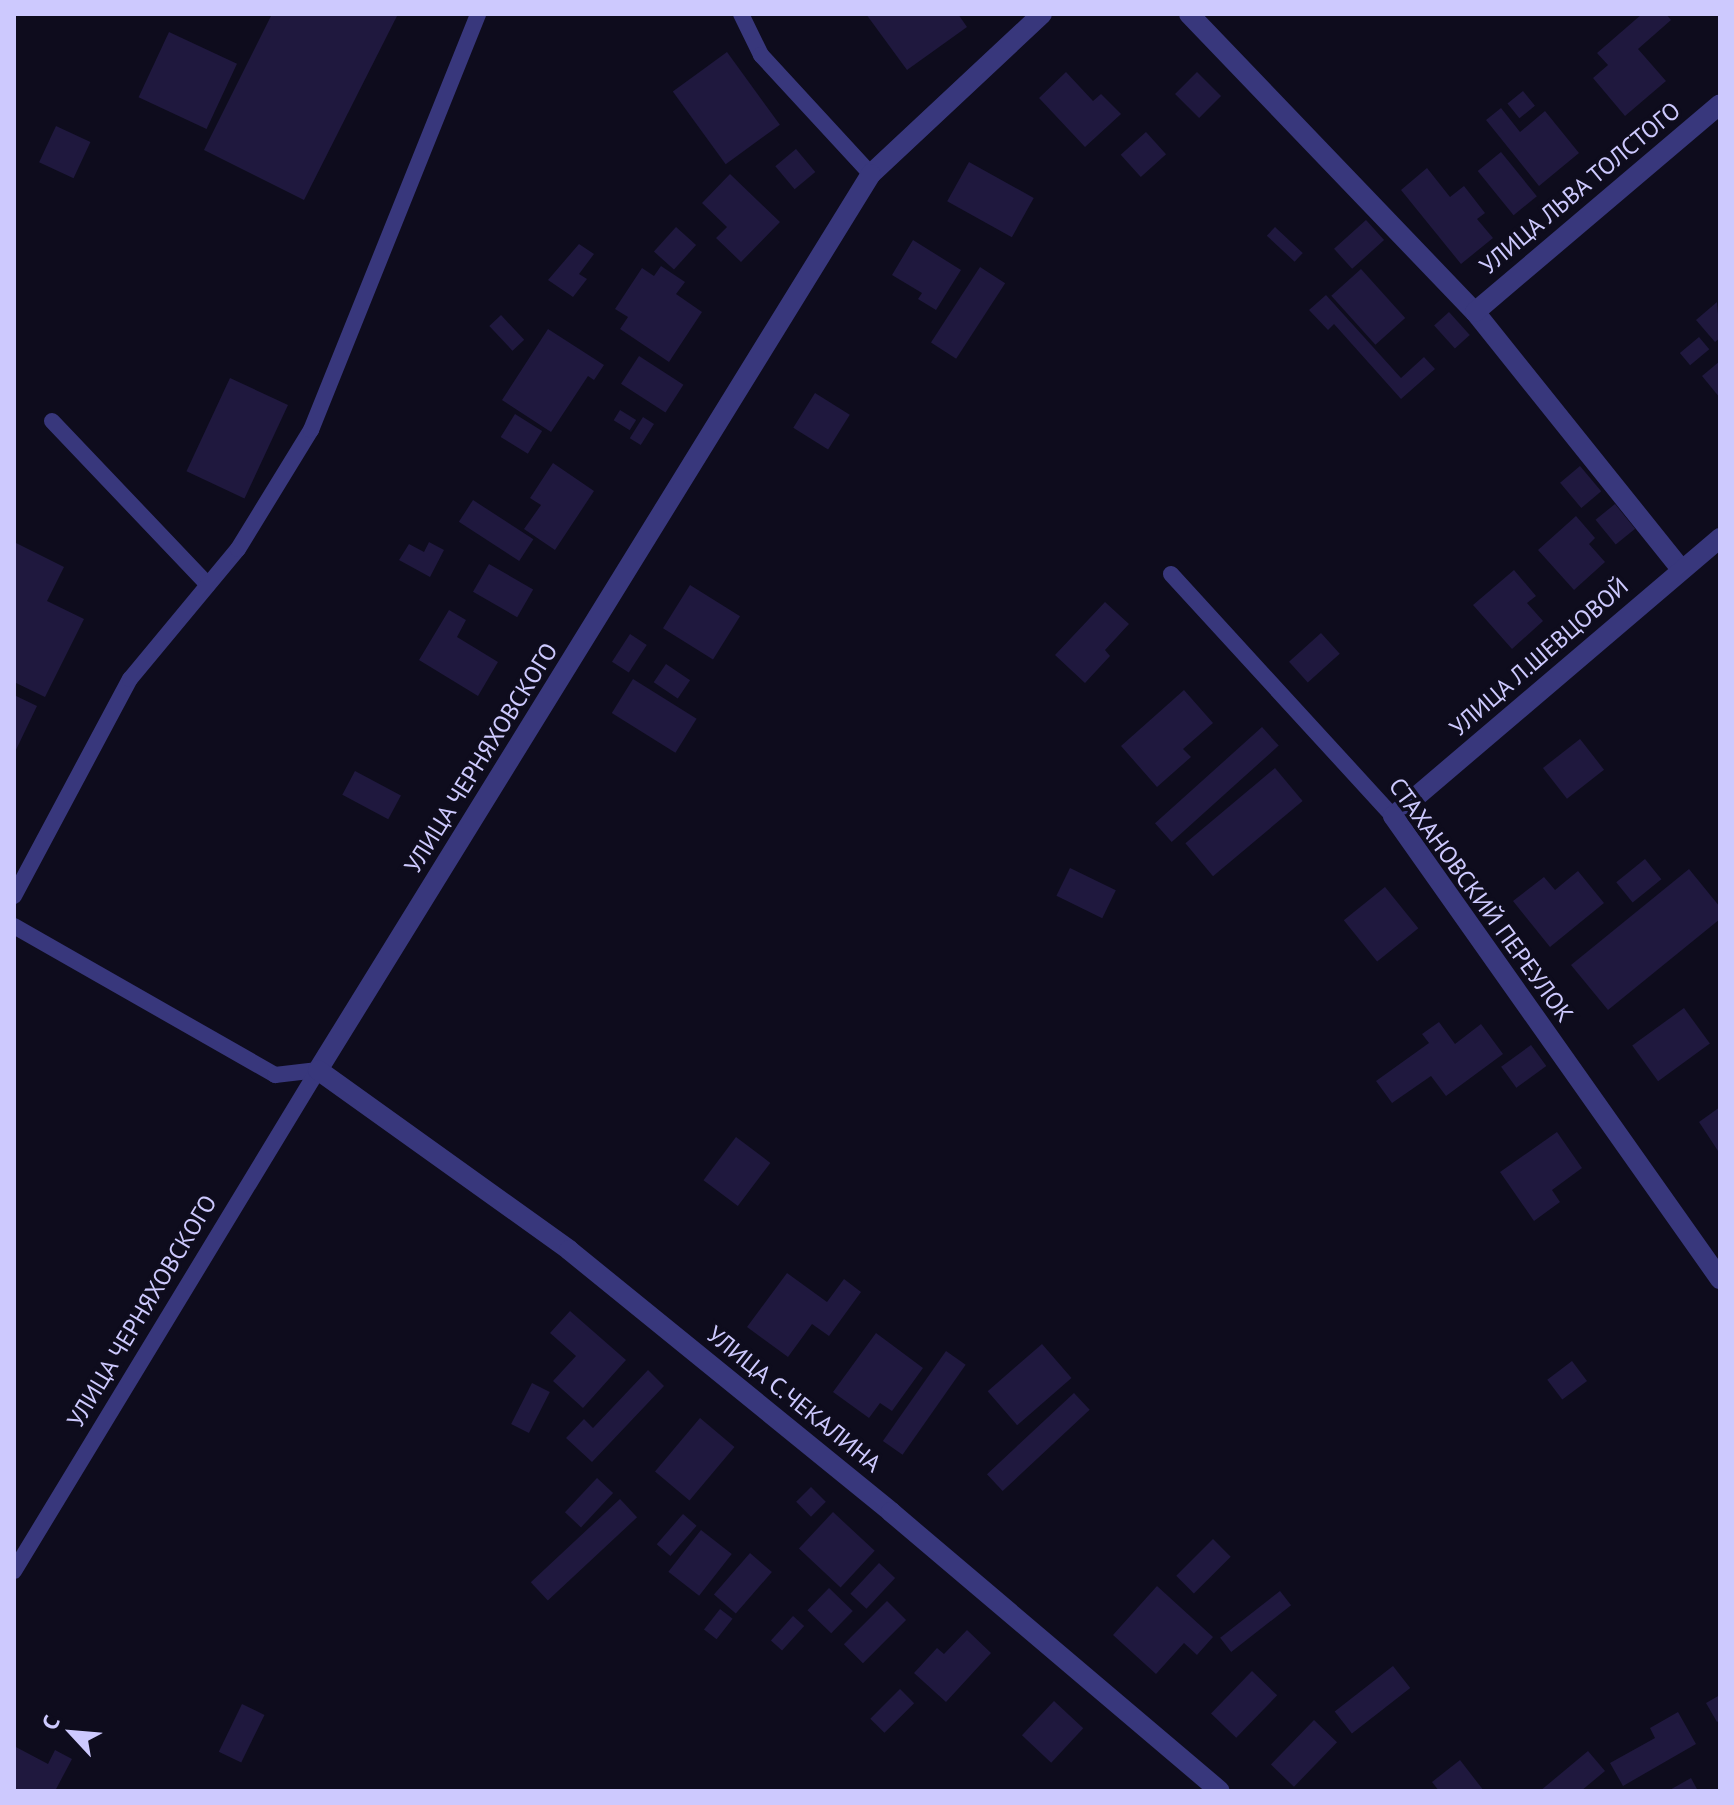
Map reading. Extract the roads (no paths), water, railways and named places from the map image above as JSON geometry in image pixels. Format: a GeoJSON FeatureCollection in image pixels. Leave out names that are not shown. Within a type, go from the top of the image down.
{"type":"FeatureCollection","features":[{"type":"Feature","properties":{"kind":"street","name":"УЛИЦА ЧЕРНЯХОВСКОГО"},"geometry":{"type":"LineString","coordinates":[[318,1070],[871,174],[1042,14]]}},
{"type":"Feature","properties":{"kind":"street"},"geometry":{"type":"LineString","coordinates":[[1189,14],[1475,312],[1681,569]]}},
{"type":"Feature","properties":{"kind":"street","name":"УЛИЦА ЛЬВА ТОЛСТОГО"},"geometry":{"type":"LineString","coordinates":[[1475,312],[1720,104]]}},
{"type":"Feature","properties":{"kind":"street","name":"УЛИЦА Л.ШЕВЦОВОЙ"},"geometry":{"type":"LineString","coordinates":[[1393,816],[1720,538]]}},
{"type":"Feature","properties":{"kind":"street","name":"СТАХАНОВСКИЙ ПЕРЕУЛОК"},"geometry":{"type":"LineString","coordinates":[[1393,816],[1716,1267]]}},
{"type":"Feature","properties":{"kind":"street","name":"УЛИЦА С.ЧЕКАЛИНА"},"geometry":{"type":"LineString","coordinates":[[318,1070],[569,1250],[891,1512],[1220,1791]]}},
{"type":"Feature","properties":{"kind":"lane"},"geometry":{"type":"LineString","coordinates":[[14,896],[130,679],[238,549],[311,430],[478,14]]}},
{"type":"Feature","properties":{"kind":"lane"},"geometry":{"type":"LineString","coordinates":[[741,14],[761,55],[871,174]]}},
{"type":"Feature","properties":{"kind":"lane"},"geometry":{"type":"LineString","coordinates":[[52,421],[208,585]]}},
{"type":"Feature","properties":{"kind":"lane","name":"СТАХАНОВСКИЙ ПЕРЕУЛОК"},"geometry":{"type":"LineString","coordinates":[[1171,574],[1393,816]]}},
{"type":"Feature","properties":{"kind":"lane"},"geometry":{"type":"LineString","coordinates":[[14,926],[275,1075],[318,1070]]}},
{"type":"Feature","properties":{"kind":"lane","name":"УЛИЦА ЧЕРНЯХОВСКОГО"},"geometry":{"type":"LineString","coordinates":[[14,1571],[318,1070]]}}]}
